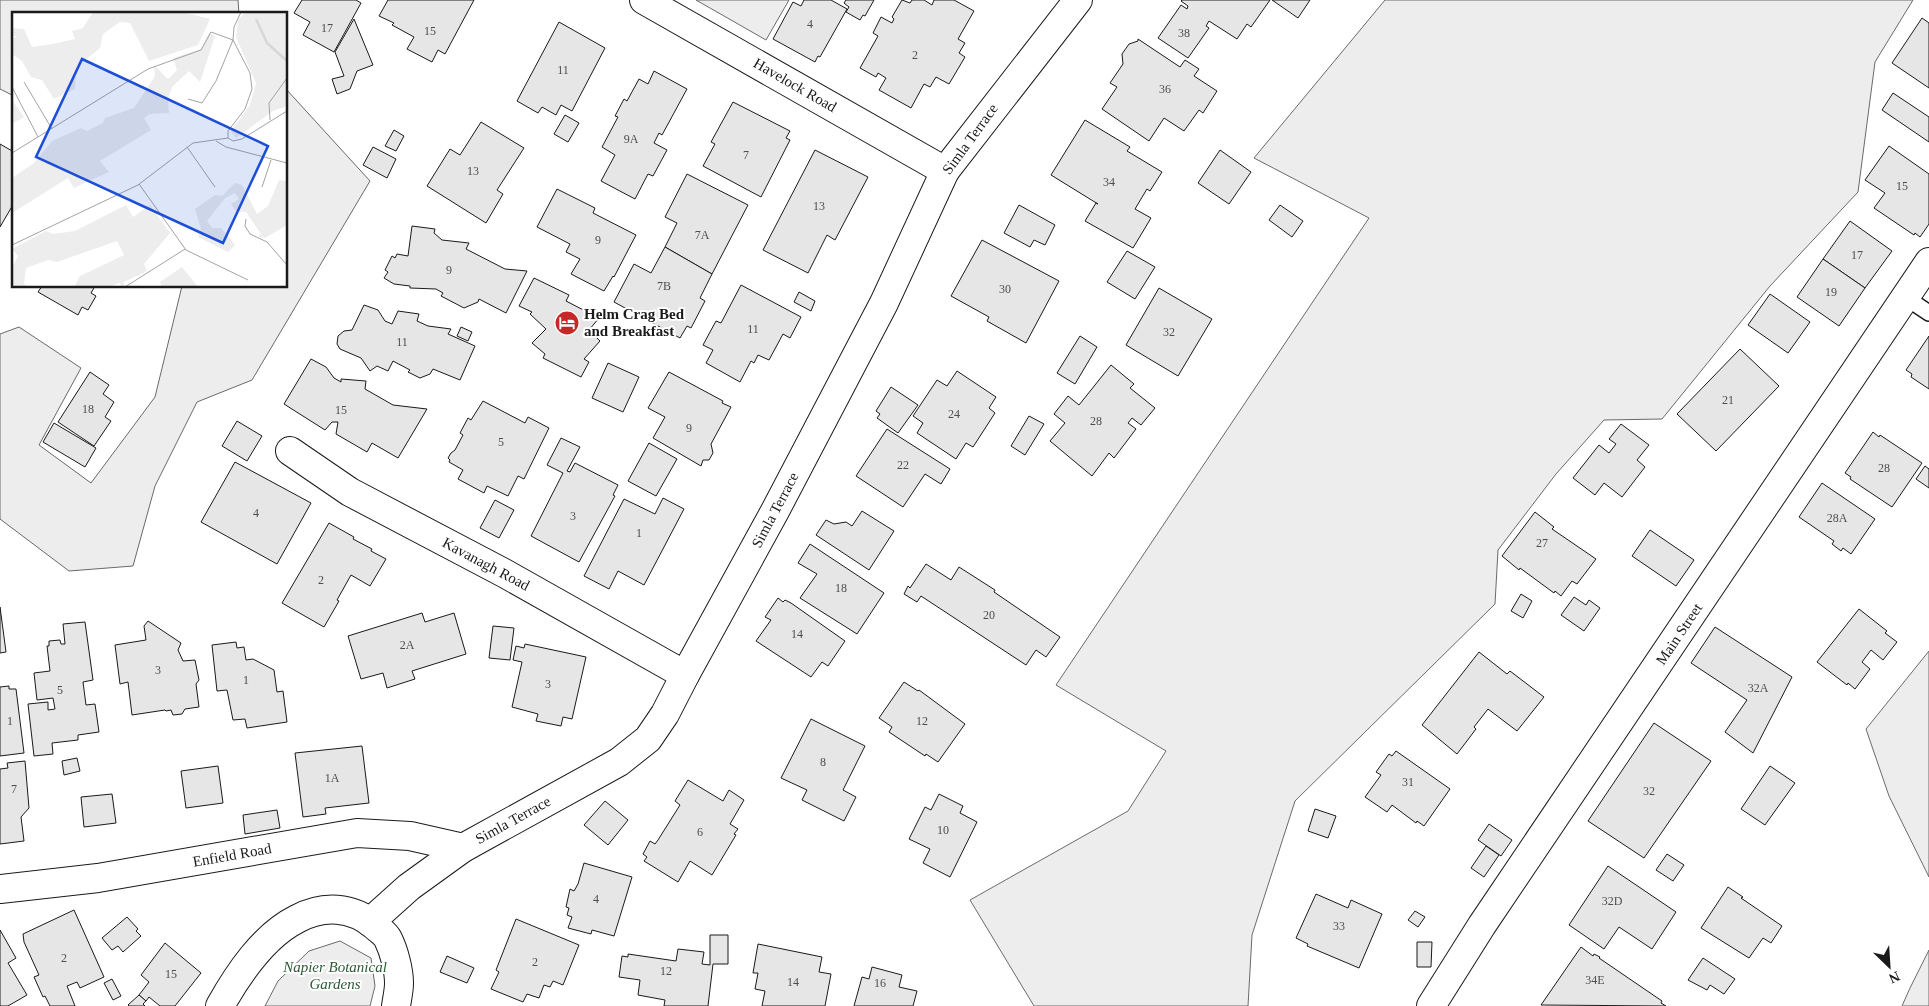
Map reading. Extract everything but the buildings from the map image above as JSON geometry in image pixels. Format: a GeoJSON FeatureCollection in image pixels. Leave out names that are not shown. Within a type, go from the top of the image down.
{"type":"FeatureCollection","features":[{"type":"Feature","properties":{"kind":"street","name":"Havelock Road"},"geometry":{"type":"LineString","coordinates":[[644,0],[945,171]]}},
{"type":"Feature","properties":{"kind":"street","name":"Simla Terrace"},"geometry":{"type":"LineString","coordinates":[[370,922],[409,887],[462,848],[619,762],[648,739],[665,714],[775,512],[884,303],[945,171],[1078,0]]}},
{"type":"Feature","properties":{"kind":"street","name":"Main Street"},"geometry":{"type":"LineString","coordinates":[[1431,1006],[1487,917],[1929,262]]}},
{"type":"Feature","properties":{"kind":"street","name":"Kavanagh Road"},"geometry":{"type":"LineString","coordinates":[[290,450],[350,492],[504,573],[685,675]]}},
{"type":"Feature","properties":{"kind":"street","name":"Enfield Road"},"geometry":{"type":"LineString","coordinates":[[0,889],[98,878],[356,833],[410,836],[462,848]]}},
{"type":"Feature","properties":{"kind":"street"},"geometry":{"type":"LineString","coordinates":[[220,1006],[243,971],[266,943],[282,928],[318,910],[337,909],[354,912],[370,922],[388,938],[399,983],[396,1006]]}},
{"type":"Feature","properties":{"kind":"lane"},"geometry":{"type":"LineString","coordinates":[[1906,297],[1929,313]]}},
{"type":"Feature","properties":{"kind":"shaded area"},"geometry":{"type":"Polygon","coordinates":[[[0,0],[238,0],[239,12],[12,12],[12,95],[0,89],[0,0]]]}},
{"type":"Feature","properties":{"kind":"shaded area"},"geometry":{"type":"Polygon","coordinates":[[[696,0],[789,0],[766,40],[696,0]]]}},
{"type":"Feature","properties":{"kind":"shaded area"},"geometry":{"type":"Polygon","coordinates":[[[1385,0],[1913,0],[1875,62],[1858,192],[1770,286],[1662,419],[1604,420],[1556,474],[1498,550],[1495,604],[1295,801],[1252,935],[1248,1006],[1034,1006],[970,900],[1128,811],[1166,751],[1056,685],[1369,218],[1254,158],[1385,0]]]}},
{"type":"Feature","properties":{"kind":"shaded area"},"geometry":{"type":"Polygon","coordinates":[[[288,91],[370,181],[252,380],[197,402],[155,486],[133,566],[69,571],[0,519],[0,334],[19,327],[81,368],[39,445],[91,483],[155,397],[182,288],[288,288],[288,91]]]}},
{"type":"Feature","properties":{"kind":"shaded area"},"geometry":{"type":"Polygon","coordinates":[[[1929,651],[1929,877],[1889,796],[1866,729],[1929,651]]]}},
{"type":"Feature","properties":{"kind":"shaded area","name":"Napier Botanical Gardens"},"geometry":{"type":"Polygon","coordinates":[[[340,941],[371,958],[375,986],[370,1006],[265,1006],[278,981],[309,951],[340,941]]]}},
{"type":"Feature","properties":{"kind":"shaded area"},"geometry":{"type":"Polygon","coordinates":[[[1929,950],[1929,1006],[1902,1006],[1910,988],[1929,950]]]}},
{"type":"Feature","properties":{"kind":"place","name":"Helm Crag Bed and Breakfast"},"geometry":{"type":"Point","coordinates":[567,323]}}]}
